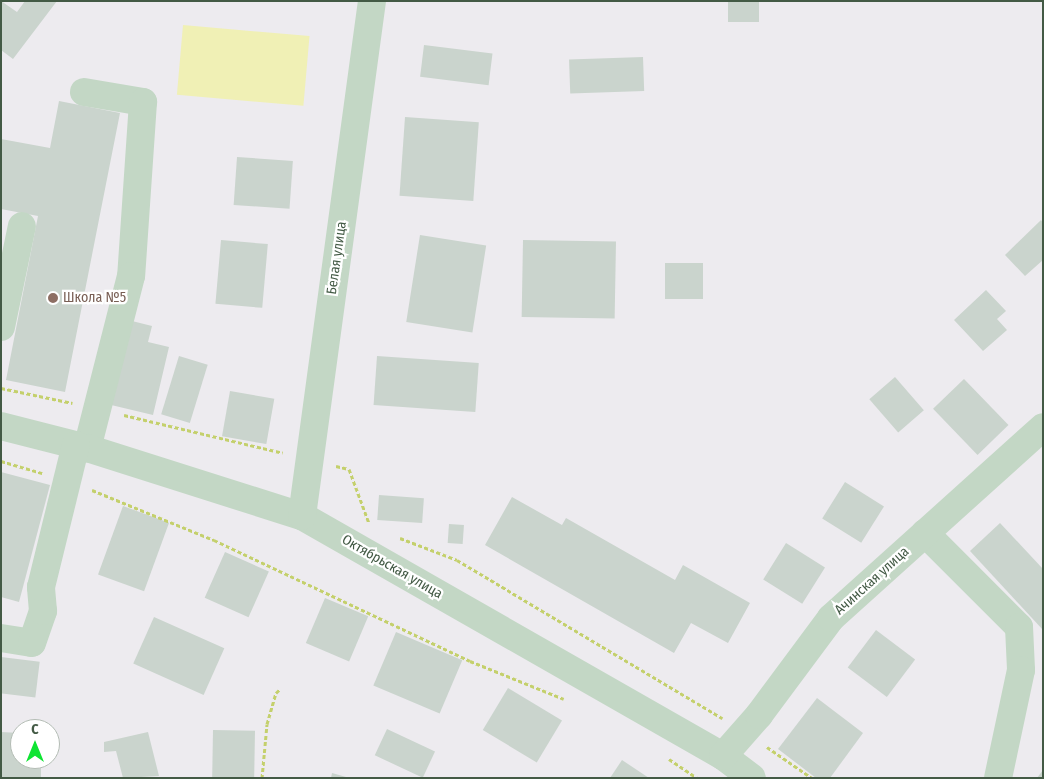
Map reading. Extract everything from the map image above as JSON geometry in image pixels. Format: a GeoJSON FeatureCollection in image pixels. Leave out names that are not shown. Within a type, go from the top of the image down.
{"type":"FeatureCollection","features":[{"type":"Feature","properties":{"kind":"street","name":"Белая улица"},"geometry":{"type":"LineString","coordinates":[[302,516],[372,1]]}},
{"type":"Feature","properties":{"kind":"street"},"geometry":{"type":"LineString","coordinates":[[1,638],[32,643],[43,611],[41,587],[68,480],[97,408],[131,276],[143,102],[84,92]]}},
{"type":"Feature","properties":{"kind":"street"},"geometry":{"type":"LineString","coordinates":[[1,328],[22,226]]}},
{"type":"Feature","properties":{"kind":"street","name":"Октябрьская улица"},"geometry":{"type":"LineString","coordinates":[[1,426],[82,447],[302,516],[723,756],[752,778]]}},
{"type":"Feature","properties":{"kind":"street","name":"Ачинская улица"},"geometry":{"type":"LineString","coordinates":[[723,756],[745,731],[832,618],[1043,427]]}},
{"type":"Feature","properties":{"kind":"street"},"geometry":{"type":"LineString","coordinates":[[925,533],[1019,627],[1021,670],[998,778]]}},
{"type":"Feature","properties":{"kind":"path"},"geometry":{"type":"LineString","coordinates":[[1,388],[97,408],[349,469],[371,527]]}},
{"type":"Feature","properties":{"kind":"path"},"geometry":{"type":"LineString","coordinates":[[1,461],[68,480],[214,540],[470,661],[571,702]]}},
{"type":"Feature","properties":{"kind":"path"},"geometry":{"type":"LineString","coordinates":[[397,537],[457,560],[745,731],[812,778]]}},
{"type":"Feature","properties":{"kind":"path"},"geometry":{"type":"LineString","coordinates":[[262,778],[267,724],[276,693],[280,689]]}},
{"type":"Feature","properties":{"kind":"path"},"geometry":{"type":"LineString","coordinates":[[666,757],[697,778]]}},
{"type":"Feature","properties":{"kind":"green space"},"geometry":{"type":"Polygon","coordinates":[[[183,25],[310,36],[303,106],[177,95],[183,25]]]}},
{"type":"Feature","properties":{"kind":"building"},"geometry":{"type":"Polygon","coordinates":[[[1,1],[17,12],[25,1],[57,1],[13,59],[1,50],[1,1]]]}},
{"type":"Feature","properties":{"kind":"building"},"geometry":{"type":"Polygon","coordinates":[[[728,1],[759,1],[759,22],[728,22],[728,1]]]}},
{"type":"Feature","properties":{"kind":"building"},"geometry":{"type":"Polygon","coordinates":[[[424,45],[492,53],[489,85],[420,77],[424,45]]]}},
{"type":"Feature","properties":{"kind":"building"},"geometry":{"type":"Polygon","coordinates":[[[643,57],[644,91],[570,94],[569,60],[643,57]]]}},
{"type":"Feature","properties":{"kind":"building","name":"Школа №5"},"geometry":{"type":"Polygon","coordinates":[[[59,101],[120,113],[65,392],[6,380],[38,216],[1,209],[1,139],[50,148],[59,101]]]}},
{"type":"Feature","properties":{"kind":"building"},"geometry":{"type":"Polygon","coordinates":[[[405,117],[479,122],[473,201],[399,196],[405,117]]]}},
{"type":"Feature","properties":{"kind":"building"},"geometry":{"type":"Polygon","coordinates":[[[237,157],[293,161],[290,209],[234,205],[237,157]]]}},
{"type":"Feature","properties":{"kind":"building"},"geometry":{"type":"Polygon","coordinates":[[[1041,220],[1043,223],[1043,260],[1025,276],[1005,255],[1041,220]]]}},
{"type":"Feature","properties":{"kind":"building"},"geometry":{"type":"Polygon","coordinates":[[[420,235],[486,245],[472,332],[406,322],[420,235]]]}},
{"type":"Feature","properties":{"kind":"building"},"geometry":{"type":"Polygon","coordinates":[[[221,240],[268,244],[262,308],[215,304],[221,240]]]}},
{"type":"Feature","properties":{"kind":"building"},"geometry":{"type":"Polygon","coordinates":[[[523,240],[616,242],[615,319],[522,317],[523,240]]]}},
{"type":"Feature","properties":{"kind":"building"},"geometry":{"type":"Polygon","coordinates":[[[665,263],[703,263],[703,299],[665,299],[665,263]]]}},
{"type":"Feature","properties":{"kind":"building"},"geometry":{"type":"Polygon","coordinates":[[[986,290],[1006,311],[997,319],[1007,330],[983,351],[954,320],[986,290]]]}},
{"type":"Feature","properties":{"kind":"building"},"geometry":{"type":"Polygon","coordinates":[[[128,320],[152,326],[148,342],[169,347],[153,415],[107,404],[128,320]]]}},
{"type":"Feature","properties":{"kind":"building"},"geometry":{"type":"Polygon","coordinates":[[[179,356],[208,365],[190,423],[161,414],[179,356]]]}},
{"type":"Feature","properties":{"kind":"building"},"geometry":{"type":"Polygon","coordinates":[[[377,356],[479,363],[475,412],[374,405],[377,356]]]}},
{"type":"Feature","properties":{"kind":"building"},"geometry":{"type":"Polygon","coordinates":[[[895,377],[924,410],[898,433],[869,399],[895,377]]]}},
{"type":"Feature","properties":{"kind":"building"},"geometry":{"type":"Polygon","coordinates":[[[964,379],[1008,425],[978,455],[933,409],[964,379]]]}},
{"type":"Feature","properties":{"kind":"building"},"geometry":{"type":"Polygon","coordinates":[[[230,391],[274,399],[266,444],[222,436],[230,391]]]}},
{"type":"Feature","properties":{"kind":"building"},"geometry":{"type":"Polygon","coordinates":[[[1,472],[50,485],[19,602],[1,597],[1,472]]]}},
{"type":"Feature","properties":{"kind":"building"},"geometry":{"type":"Polygon","coordinates":[[[845,482],[884,506],[861,543],[822,518],[845,482]]]}},
{"type":"Feature","properties":{"kind":"building"},"geometry":{"type":"Polygon","coordinates":[[[379,495],[424,498],[422,523],[377,520],[379,495]]]}},
{"type":"Feature","properties":{"kind":"building"},"geometry":{"type":"Polygon","coordinates":[[[512,497],[562,525],[566,518],[675,580],[683,565],[750,603],[728,643],[691,623],[674,653],[485,545],[512,497]]]}},
{"type":"Feature","properties":{"kind":"building"},"geometry":{"type":"Polygon","coordinates":[[[123,506],[169,523],[144,591],[98,575],[123,506]]]}},
{"type":"Feature","properties":{"kind":"building"},"geometry":{"type":"Polygon","coordinates":[[[1000,523],[1043,569],[1043,630],[970,551],[1000,523]]]}},
{"type":"Feature","properties":{"kind":"building"},"geometry":{"type":"Polygon","coordinates":[[[449,524],[464,525],[463,544],[448,543],[449,524]]]}},
{"type":"Feature","properties":{"kind":"building"},"geometry":{"type":"Polygon","coordinates":[[[786,543],[825,567],[802,604],[763,579],[786,543]]]}},
{"type":"Feature","properties":{"kind":"building"},"geometry":{"type":"Polygon","coordinates":[[[225,552],[269,572],[249,617],[205,598],[225,552]]]}},
{"type":"Feature","properties":{"kind":"building"},"geometry":{"type":"Polygon","coordinates":[[[325,598],[368,616],[349,661],[306,643],[325,598]]]}},
{"type":"Feature","properties":{"kind":"building"},"geometry":{"type":"Polygon","coordinates":[[[154,617],[224,648],[204,695],[133,664],[154,617]]]}},
{"type":"Feature","properties":{"kind":"building"},"geometry":{"type":"Polygon","coordinates":[[[876,630],[915,659],[887,697],[848,668],[876,630]]]}},
{"type":"Feature","properties":{"kind":"building"},"geometry":{"type":"Polygon","coordinates":[[[396,632],[462,660],[440,714],[373,685],[396,632]]]}},
{"type":"Feature","properties":{"kind":"building"},"geometry":{"type":"Polygon","coordinates":[[[1,657],[40,662],[35,697],[1,693],[1,657]]]}},
{"type":"Feature","properties":{"kind":"building"},"geometry":{"type":"Polygon","coordinates":[[[508,688],[562,720],[537,762],[483,730],[508,688]]]}},
{"type":"Feature","properties":{"kind":"building"},"geometry":{"type":"Polygon","coordinates":[[[817,698],[863,733],[830,778],[816,778],[778,749],[817,698]]]}},
{"type":"Feature","properties":{"kind":"building"},"geometry":{"type":"Polygon","coordinates":[[[387,729],[435,751],[423,778],[375,755],[387,729]]]}},
{"type":"Feature","properties":{"kind":"building"},"geometry":{"type":"Polygon","coordinates":[[[213,730],[255,731],[254,778],[212,778],[213,730]]]}},
{"type":"Feature","properties":{"kind":"building"},"geometry":{"type":"Polygon","coordinates":[[[1,732],[10,732],[10,769],[41,769],[41,778],[1,778],[1,732]]]}},
{"type":"Feature","properties":{"kind":"building"},"geometry":{"type":"Polygon","coordinates":[[[148,732],[159,776],[123,778],[116,751],[104,752],[104,742],[148,732]]]}},
{"type":"Feature","properties":{"kind":"building"},"geometry":{"type":"Polygon","coordinates":[[[622,760],[649,778],[610,778],[622,760]]]}},
{"type":"Feature","properties":{"kind":"building"},"geometry":{"type":"Polygon","coordinates":[[[1043,770],[1043,778],[1037,778],[1043,770]]]}},
{"type":"Feature","properties":{"kind":"building"},"geometry":{"type":"Polygon","coordinates":[[[332,773],[346,777],[346,778],[331,778],[332,773]]]}},
{"type":"Feature","properties":{"kind":"place","name":"Школа №5"},"geometry":{"type":"Point","coordinates":[53,298]}}]}
